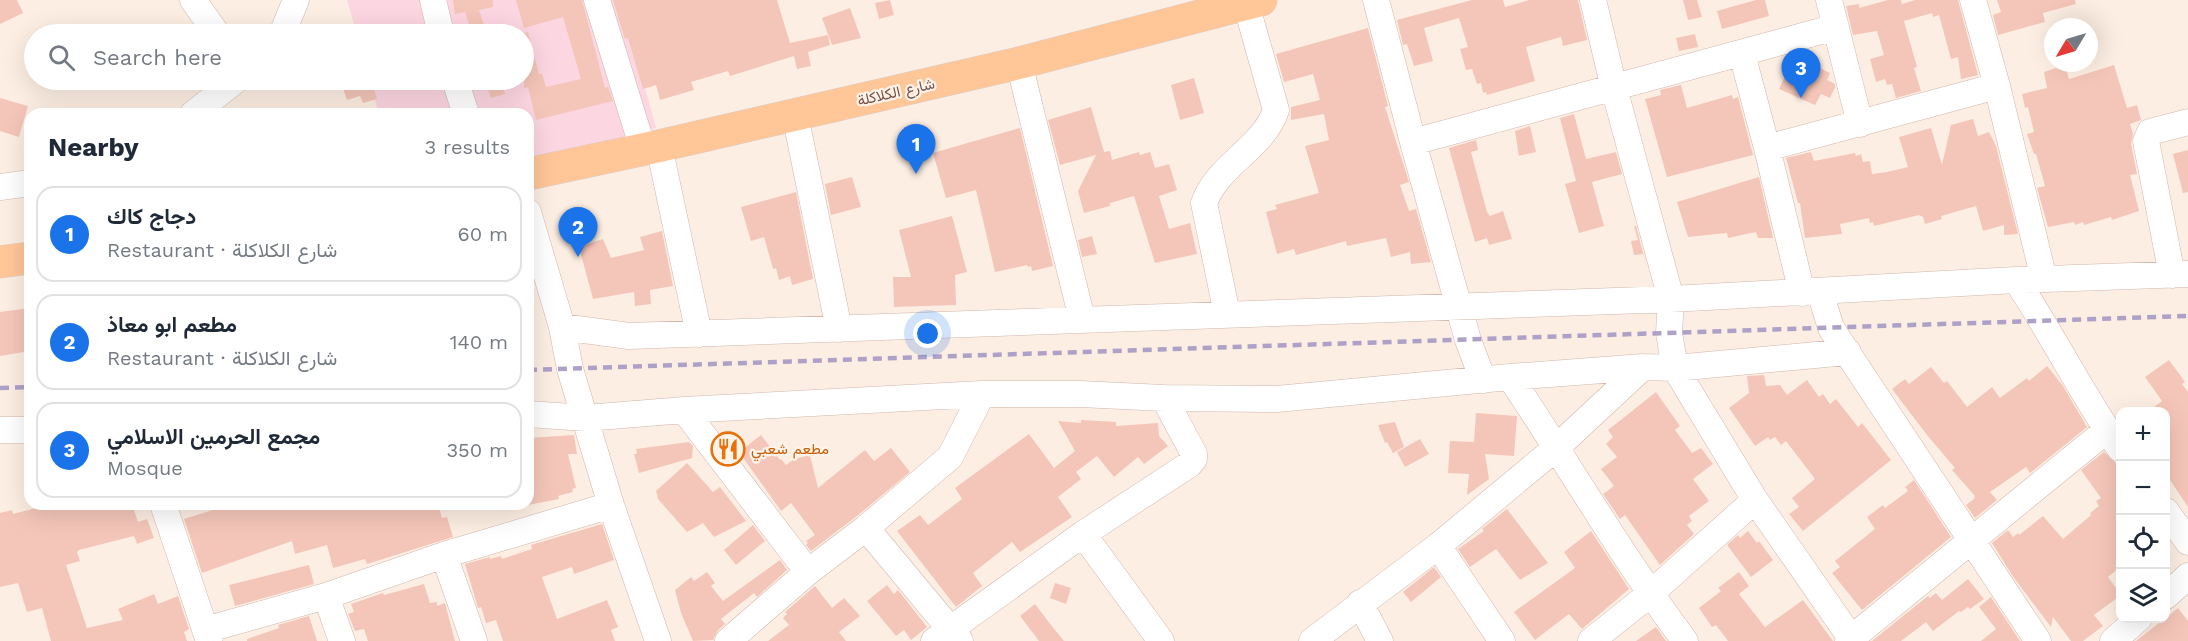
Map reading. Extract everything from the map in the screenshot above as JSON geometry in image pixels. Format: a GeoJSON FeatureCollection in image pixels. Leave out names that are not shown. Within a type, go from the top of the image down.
{"type":"FeatureCollection","features":[{"type":"Feature","properties":{"kind":"main road","name":"شارع الكلاكلة"},"geometry":{"type":"LineString","coordinates":[[534,173],[795,116],[1019,63],[1253,2]]}},
{"type":"Feature","properties":{"kind":"main road"},"geometry":{"type":"LineString","coordinates":[[0,262],[24,259]]}},
{"type":"Feature","properties":{"kind":"street"},"geometry":{"type":"LineString","coordinates":[[194,0],[210,24]]}},
{"type":"Feature","properties":{"kind":"street"},"geometry":{"type":"LineString","coordinates":[[286,24],[296,0]]}},
{"type":"Feature","properties":{"kind":"street"},"geometry":{"type":"LineString","coordinates":[[433,0],[439,24]]}},
{"type":"Feature","properties":{"kind":"street"},"geometry":{"type":"LineString","coordinates":[[597,0],[651,148],[699,334]]}},
{"type":"Feature","properties":{"kind":"street"},"geometry":{"type":"LineString","coordinates":[[1376,0],[1468,340],[1483,380]]}},
{"type":"Feature","properties":{"kind":"street"},"geometry":{"type":"LineString","coordinates":[[1593,0],[1614,88],[1671,299],[1669,333],[1675,368],[1755,500],[1851,640],[1972,540],[2114,439],[2016,280]]}},
{"type":"Feature","properties":{"kind":"street"},"geometry":{"type":"LineString","coordinates":[[1829,0],[1860,124]]}},
{"type":"Feature","properties":{"kind":"street"},"geometry":{"type":"LineString","coordinates":[[1973,0],[1997,86],[2044,279]]}},
{"type":"Feature","properties":{"kind":"street"},"geometry":{"type":"LineString","coordinates":[[1227,314],[1204,202],[1208,190],[1216,180],[1271,124],[1276,110],[1253,2]]}},
{"type":"Feature","properties":{"kind":"street"},"geometry":{"type":"LineString","coordinates":[[1413,142],[1836,27]]}},
{"type":"Feature","properties":{"kind":"street"},"geometry":{"type":"LineString","coordinates":[[1742,54],[1767,148],[1811,292],[1831,328],[2038,641]]}},
{"type":"Feature","properties":{"kind":"street"},"geometry":{"type":"LineString","coordinates":[[1019,63],[1082,319]]}},
{"type":"Feature","properties":{"kind":"street"},"geometry":{"type":"LineString","coordinates":[[1767,148],[1997,86]]}},
{"type":"Feature","properties":{"kind":"street"},"geometry":{"type":"LineString","coordinates":[[201,108],[223,90]]}},
{"type":"Feature","properties":{"kind":"street"},"geometry":{"type":"LineString","coordinates":[[458,90],[464,108]]}},
{"type":"Feature","properties":{"kind":"street"},"geometry":{"type":"LineString","coordinates":[[795,116],[839,329]]}},
{"type":"Feature","properties":{"kind":"street"},"geometry":{"type":"LineString","coordinates":[[562,327],[629,336],[699,334],[1671,299],[2016,280],[2180,274],[2146,141],[2150,132],[2188,122]]}},
{"type":"Feature","properties":{"kind":"street"},"geometry":{"type":"LineString","coordinates":[[0,187],[24,184]]}},
{"type":"Feature","properties":{"kind":"street"},"geometry":{"type":"LineString","coordinates":[[534,232],[562,327],[570,369],[611,505],[658,641]]}},
{"type":"Feature","properties":{"kind":"street"},"geometry":{"type":"LineString","coordinates":[[534,414],[586,418],[684,410],[982,394],[1277,399],[1510,377],[1643,367],[1675,368],[1848,352]]}},
{"type":"Feature","properties":{"kind":"street"},"geometry":{"type":"LineString","coordinates":[[1312,641],[1438,546],[1557,447],[1643,367]]}},
{"type":"Feature","properties":{"kind":"street"},"geometry":{"type":"LineString","coordinates":[[1510,377],[1650,594],[1685,641]]}},
{"type":"Feature","properties":{"kind":"street"},"geometry":{"type":"LineString","coordinates":[[728,641],[808,572],[866,528],[950,457],[982,394]]}},
{"type":"Feature","properties":{"kind":"street"},"geometry":{"type":"LineString","coordinates":[[866,528],[948,637],[1083,534],[1190,464],[1194,459],[1194,454],[1164,398]]}},
{"type":"Feature","properties":{"kind":"street"},"geometry":{"type":"LineString","coordinates":[[684,410],[808,572]]}},
{"type":"Feature","properties":{"kind":"street"},"geometry":{"type":"LineString","coordinates":[[0,430],[24,430]]}},
{"type":"Feature","properties":{"kind":"street"},"geometry":{"type":"LineString","coordinates":[[1591,641],[1650,594],[1755,500]]}},
{"type":"Feature","properties":{"kind":"street"},"geometry":{"type":"LineString","coordinates":[[165,510],[207,635],[444,555],[611,505]]}},
{"type":"Feature","properties":{"kind":"street"},"geometry":{"type":"LineString","coordinates":[[2169,515],[2188,542]]}},
{"type":"Feature","properties":{"kind":"street"},"geometry":{"type":"LineString","coordinates":[[1083,534],[1161,641]]}},
{"type":"Feature","properties":{"kind":"street"},"geometry":{"type":"LineString","coordinates":[[1438,546],[1502,641]]}},
{"type":"Feature","properties":{"kind":"street"},"geometry":{"type":"LineString","coordinates":[[444,555],[474,641]]}},
{"type":"Feature","properties":{"kind":"street"},"geometry":{"type":"LineString","coordinates":[[2170,592],[2188,576]]}},
{"type":"Feature","properties":{"kind":"street"},"geometry":{"type":"LineString","coordinates":[[326,596],[342,641]]}},
{"type":"Feature","properties":{"kind":"street"},"geometry":{"type":"LineString","coordinates":[[1360,603],[1380,641]]}},
{"type":"Feature","properties":{"kind":"street"},"geometry":{"type":"LineString","coordinates":[[2113,641],[2133,623]]}},
{"type":"Feature","properties":{"kind":"shaded area"},"geometry":{"type":"Polygon","coordinates":[[[347,0],[621,0],[656,128],[534,161],[534,108],[377,108],[372,90],[534,90],[534,24],[354,24],[347,0]]]}},
{"type":"Feature","properties":{"kind":"building"},"geometry":{"type":"Polygon","coordinates":[[[0,0],[17,0],[23,13],[0,24],[0,0]]]}},
{"type":"Feature","properties":{"kind":"building"},"geometry":{"type":"Polygon","coordinates":[[[453,0],[493,0],[493,7],[479,10],[484,24],[469,24],[465,12],[455,14],[453,0]]]}},
{"type":"Feature","properties":{"kind":"building"},"geometry":{"type":"Polygon","coordinates":[[[516,0],[582,0],[605,88],[608,87],[613,101],[536,120],[529,90],[534,90],[534,55],[539,74],[542,74],[546,87],[581,79],[563,17],[534,25],[523,24],[516,0]]]}},
{"type":"Feature","properties":{"kind":"building"},"geometry":{"type":"Polygon","coordinates":[[[613,0],[777,0],[790,43],[828,35],[830,45],[808,52],[811,66],[797,69],[794,56],[730,76],[728,71],[691,82],[694,90],[660,100],[656,85],[643,89],[628,38],[625,39],[613,0]]]}},
{"type":"Feature","properties":{"kind":"building"},"geometry":{"type":"Polygon","coordinates":[[[890,0],[894,15],[879,19],[875,3],[890,0]]]}},
{"type":"Feature","properties":{"kind":"building"},"geometry":{"type":"Polygon","coordinates":[[[1472,0],[1503,0],[1505,7],[1529,0],[1578,0],[1587,40],[1563,46],[1561,37],[1526,47],[1535,81],[1487,95],[1486,92],[1483,93],[1481,83],[1477,84],[1472,69],[1466,70],[1460,49],[1468,47],[1459,18],[1424,28],[1433,61],[1414,66],[1407,44],[1403,45],[1397,20],[1472,0]]]}},
{"type":"Feature","properties":{"kind":"building"},"geometry":{"type":"Polygon","coordinates":[[[1683,0],[1697,0],[1702,17],[1688,20],[1683,0]]]}},
{"type":"Feature","properties":{"kind":"building"},"geometry":{"type":"Polygon","coordinates":[[[1756,0],[1765,0],[1769,16],[1722,29],[1717,11],[1756,0]]]}},
{"type":"Feature","properties":{"kind":"building"},"geometry":{"type":"Polygon","coordinates":[[[1888,0],[1901,0],[1902,4],[1915,0],[1958,0],[1978,75],[1961,79],[1958,57],[1951,59],[1939,15],[1933,17],[1932,13],[1904,21],[1921,91],[1896,98],[1892,84],[1887,85],[1885,79],[1876,82],[1870,59],[1884,55],[1877,31],[1853,35],[1846,6],[1859,4],[1859,8],[1888,0]]]}},
{"type":"Feature","properties":{"kind":"building"},"geometry":{"type":"Polygon","coordinates":[[[1997,0],[2075,0],[2076,4],[2043,13],[2044,22],[1998,35],[1993,15],[2001,12],[1997,0]]]}},
{"type":"Feature","properties":{"kind":"building"},"geometry":{"type":"Polygon","coordinates":[[[850,8],[861,38],[832,45],[822,18],[850,8]]]}},
{"type":"Feature","properties":{"kind":"building"},"geometry":{"type":"Polygon","coordinates":[[[1368,28],[1388,106],[1385,107],[1409,182],[1400,185],[1409,211],[1416,209],[1431,262],[1411,264],[1410,252],[1391,257],[1386,238],[1347,246],[1346,241],[1296,255],[1294,249],[1277,254],[1266,212],[1277,209],[1275,205],[1319,193],[1305,146],[1329,140],[1324,114],[1291,120],[1291,107],[1320,100],[1313,74],[1284,82],[1276,54],[1368,28]]]}},
{"type":"Feature","properties":{"kind":"building"},"geometry":{"type":"Polygon","coordinates":[[[1695,34],[1698,47],[1679,51],[1676,38],[1695,34]]]}},
{"type":"Feature","properties":{"kind":"building"},"geometry":{"type":"Polygon","coordinates":[[[1795,56],[1830,73],[1827,80],[1835,84],[1835,87],[1830,98],[1821,94],[1815,105],[1779,89],[1795,56]]]}},
{"type":"Feature","properties":{"kind":"building"},"geometry":{"type":"Polygon","coordinates":[[[2114,65],[2127,108],[2137,105],[2141,120],[2130,124],[2137,174],[2130,175],[2139,211],[2112,220],[2111,217],[2084,225],[2083,222],[2075,225],[2074,222],[2048,227],[2037,188],[2045,186],[2036,154],[2034,154],[2027,134],[2034,132],[2028,107],[2025,108],[2022,94],[2047,88],[2044,72],[2067,72],[2069,79],[2098,72],[2098,70],[2114,65]]]}},
{"type":"Feature","properties":{"kind":"building"},"geometry":{"type":"Polygon","coordinates":[[[1194,78],[1204,113],[1180,120],[1171,85],[1194,78]]]}},
{"type":"Feature","properties":{"kind":"building"},"geometry":{"type":"Polygon","coordinates":[[[1681,85],[1687,108],[1732,95],[1733,99],[1738,97],[1753,155],[1667,177],[1645,99],[1661,95],[1660,90],[1681,85]]]}},
{"type":"Feature","properties":{"kind":"building"},"geometry":{"type":"Polygon","coordinates":[[[344,90],[374,90],[377,99],[363,103],[360,96],[347,100],[344,90]]]}},
{"type":"Feature","properties":{"kind":"building"},"geometry":{"type":"Polygon","coordinates":[[[488,90],[504,90],[505,94],[491,98],[488,90]]]}},
{"type":"Feature","properties":{"kind":"building"},"geometry":{"type":"Polygon","coordinates":[[[0,98],[28,106],[24,108],[24,120],[19,137],[0,131],[0,98]]]}},
{"type":"Feature","properties":{"kind":"building"},"geometry":{"type":"Polygon","coordinates":[[[1091,107],[1104,152],[1110,151],[1112,160],[1139,152],[1140,155],[1150,152],[1155,168],[1169,164],[1177,190],[1159,196],[1169,229],[1190,223],[1197,254],[1155,263],[1134,196],[1084,213],[1078,191],[1096,155],[1060,165],[1048,120],[1091,107]]]}},
{"type":"Feature","properties":{"kind":"building"},"geometry":{"type":"Polygon","coordinates":[[[1574,114],[1586,159],[1616,152],[1622,174],[1592,182],[1604,226],[1579,233],[1565,184],[1576,181],[1560,118],[1574,114]]]}},
{"type":"Feature","properties":{"kind":"building"},"geometry":{"type":"Polygon","coordinates":[[[1973,119],[1978,136],[1989,132],[1996,146],[2018,234],[2004,235],[2004,225],[1983,231],[1976,206],[1941,216],[1942,219],[1925,224],[1923,217],[1919,215],[1874,226],[1873,222],[1870,223],[1869,218],[1840,224],[1842,234],[1805,238],[1800,203],[1798,203],[1786,158],[1811,152],[1814,161],[1855,153],[1856,156],[1861,154],[1863,162],[1870,161],[1872,174],[1887,172],[1908,167],[1899,137],[1931,128],[1942,165],[1951,125],[1973,119]]]}},
{"type":"Feature","properties":{"kind":"building"},"geometry":{"type":"Polygon","coordinates":[[[1530,126],[1536,152],[1519,156],[1515,131],[1530,126]]]}},
{"type":"Feature","properties":{"kind":"building"},"geometry":{"type":"Polygon","coordinates":[[[1020,128],[1053,266],[1032,271],[1031,266],[1027,265],[995,272],[976,190],[946,198],[933,153],[1020,128]]]}},
{"type":"Feature","properties":{"kind":"building"},"geometry":{"type":"Polygon","coordinates":[[[1476,140],[1478,150],[1471,152],[1487,212],[1490,216],[1503,211],[1512,239],[1489,245],[1487,238],[1475,242],[1449,148],[1476,140]]]}},
{"type":"Feature","properties":{"kind":"building"},"geometry":{"type":"Polygon","coordinates":[[[2188,150],[2188,192],[2183,193],[2173,154],[2188,150]]]}},
{"type":"Feature","properties":{"kind":"building"},"geometry":{"type":"Polygon","coordinates":[[[852,177],[861,207],[831,215],[825,184],[852,177]]]}},
{"type":"Feature","properties":{"kind":"building"},"geometry":{"type":"Polygon","coordinates":[[[1759,177],[1773,238],[1758,238],[1756,232],[1728,238],[1727,233],[1688,237],[1677,202],[1759,177]]]}},
{"type":"Feature","properties":{"kind":"building"},"geometry":{"type":"Polygon","coordinates":[[[796,192],[813,279],[792,285],[790,276],[779,280],[776,268],[773,269],[764,237],[751,241],[741,207],[796,192]]]}},
{"type":"Feature","properties":{"kind":"building"},"geometry":{"type":"Polygon","coordinates":[[[952,216],[967,272],[955,275],[956,305],[894,307],[893,277],[911,277],[899,230],[952,216]]]}},
{"type":"Feature","properties":{"kind":"building"},"geometry":{"type":"Polygon","coordinates":[[[1634,226],[1636,226],[1647,268],[1643,254],[1634,255],[1631,241],[1638,240],[1634,226]]]}},
{"type":"Feature","properties":{"kind":"building"},"geometry":{"type":"Polygon","coordinates":[[[662,231],[673,286],[650,290],[651,304],[635,306],[634,292],[593,299],[579,247],[603,239],[611,258],[644,250],[640,237],[662,231]]]}},
{"type":"Feature","properties":{"kind":"building"},"geometry":{"type":"Polygon","coordinates":[[[1092,236],[1097,254],[1082,257],[1078,240],[1092,236]]]}},
{"type":"Feature","properties":{"kind":"building"},"geometry":{"type":"Polygon","coordinates":[[[24,309],[24,352],[0,356],[0,312],[24,309]]]}},
{"type":"Feature","properties":{"kind":"building"},"geometry":{"type":"Polygon","coordinates":[[[2169,360],[2185,382],[2182,384],[2188,392],[2188,507],[2170,480],[2170,407],[2154,407],[2162,401],[2145,377],[2169,360]]]}},
{"type":"Feature","properties":{"kind":"building"},"geometry":{"type":"Polygon","coordinates":[[[2047,366],[2063,386],[2087,427],[2030,473],[2026,467],[1990,492],[1997,500],[1975,518],[1966,505],[1975,496],[1952,470],[1955,468],[1892,389],[1905,379],[1909,384],[1931,367],[1944,383],[1947,381],[1967,407],[1992,387],[2000,398],[2027,378],[2029,381],[2047,366]]]}},
{"type":"Feature","properties":{"kind":"building"},"geometry":{"type":"Polygon","coordinates":[[[1764,375],[1766,386],[1780,385],[1787,395],[1807,380],[1819,397],[1823,394],[1830,404],[1836,399],[1858,427],[1862,423],[1891,460],[1803,531],[1789,514],[1799,507],[1792,498],[1815,479],[1786,441],[1781,445],[1775,437],[1770,440],[1768,437],[1755,446],[1729,408],[1749,393],[1747,376],[1764,375]]]}},
{"type":"Feature","properties":{"kind":"building"},"geometry":{"type":"Polygon","coordinates":[[[1656,392],[1680,426],[1675,430],[1692,453],[1701,448],[1713,464],[1693,479],[1709,501],[1689,516],[1692,521],[1687,525],[1694,534],[1660,565],[1625,515],[1620,519],[1603,494],[1614,486],[1601,469],[1617,457],[1606,444],[1613,437],[1608,430],[1656,392]]]}},
{"type":"Feature","properties":{"kind":"building"},"geometry":{"type":"Polygon","coordinates":[[[1476,413],[1517,416],[1514,456],[1485,454],[1489,479],[1467,495],[1469,474],[1448,473],[1450,441],[1474,442],[1476,413]]]}},
{"type":"Feature","properties":{"kind":"building"},"geometry":{"type":"Polygon","coordinates":[[[1081,420],[1116,422],[1116,426],[1158,423],[1159,436],[1168,446],[1144,464],[1138,457],[1114,477],[1097,456],[1076,472],[1081,479],[1058,497],[1072,517],[1020,552],[1012,542],[973,573],[982,586],[956,607],[897,531],[920,515],[928,525],[962,499],[955,488],[1029,434],[1054,468],[1075,451],[1058,421],[1081,423],[1081,420]]]}},
{"type":"Feature","properties":{"kind":"building"},"geometry":{"type":"Polygon","coordinates":[[[1395,422],[1404,447],[1393,453],[1387,442],[1385,443],[1378,425],[1395,422]]]}},
{"type":"Feature","properties":{"kind":"building"},"geometry":{"type":"Polygon","coordinates":[[[574,435],[577,454],[568,454],[576,488],[572,489],[573,492],[558,496],[559,499],[534,504],[534,438],[574,435]]]}},
{"type":"Feature","properties":{"kind":"building"},"geometry":{"type":"Polygon","coordinates":[[[761,435],[786,465],[794,459],[810,455],[818,488],[865,450],[874,461],[891,448],[910,472],[811,551],[806,541],[815,535],[791,503],[781,511],[739,452],[761,435]]]}},
{"type":"Feature","properties":{"kind":"building"},"geometry":{"type":"Polygon","coordinates":[[[1420,439],[1429,454],[1405,467],[1397,452],[1420,439]]]}},
{"type":"Feature","properties":{"kind":"building"},"geometry":{"type":"Polygon","coordinates":[[[689,442],[693,446],[692,458],[639,473],[634,454],[637,454],[636,449],[689,442]]]}},
{"type":"Feature","properties":{"kind":"building"},"geometry":{"type":"Polygon","coordinates":[[[2104,452],[2116,463],[2116,570],[2108,577],[2116,588],[2116,599],[2094,615],[2103,626],[2083,641],[2071,641],[2053,617],[2051,627],[2014,578],[1992,543],[2008,530],[2013,537],[2018,533],[2019,535],[2043,516],[2063,539],[2099,506],[2096,501],[2101,498],[2081,470],[2104,452]]]}},
{"type":"Feature","properties":{"kind":"building"},"geometry":{"type":"Polygon","coordinates":[[[687,463],[713,492],[720,487],[746,521],[714,537],[703,523],[687,532],[658,499],[656,491],[687,463]]]}},
{"type":"Feature","properties":{"kind":"building"},"geometry":{"type":"Polygon","coordinates":[[[1914,480],[1951,537],[1862,610],[1832,573],[1840,567],[1835,561],[1875,529],[1867,517],[1883,505],[1885,508],[1908,491],[1905,487],[1914,480]]]}},
{"type":"Feature","properties":{"kind":"building"},"geometry":{"type":"Polygon","coordinates":[[[1507,509],[1548,563],[1520,580],[1496,549],[1470,567],[1458,549],[1484,531],[1482,529],[1507,509]]]}},
{"type":"Feature","properties":{"kind":"building"},"geometry":{"type":"Polygon","coordinates":[[[12,510],[13,514],[29,510],[134,510],[138,522],[147,519],[154,538],[137,544],[134,536],[79,550],[77,552],[80,561],[66,565],[87,628],[123,620],[118,609],[154,594],[158,604],[178,596],[189,629],[184,632],[187,641],[51,641],[42,608],[27,612],[18,583],[0,587],[0,513],[12,510]]]}},
{"type":"Feature","properties":{"kind":"building"},"geometry":{"type":"Polygon","coordinates":[[[213,510],[440,510],[442,518],[447,517],[453,537],[367,564],[365,559],[333,568],[327,545],[295,554],[292,541],[202,573],[184,519],[213,510]]]}},
{"type":"Feature","properties":{"kind":"building"},"geometry":{"type":"Polygon","coordinates":[[[602,524],[614,560],[574,574],[572,567],[542,577],[557,619],[607,600],[618,627],[611,630],[615,641],[503,641],[496,620],[486,623],[481,607],[478,608],[465,564],[490,557],[490,559],[501,556],[502,559],[532,549],[531,545],[602,524]]]}},
{"type":"Feature","properties":{"kind":"building"},"geometry":{"type":"Polygon","coordinates":[[[753,525],[765,541],[736,565],[724,550],[753,525]]]}},
{"type":"Feature","properties":{"kind":"building"},"geometry":{"type":"Polygon","coordinates":[[[1591,531],[1629,589],[1582,629],[1569,614],[1535,640],[1514,612],[1575,568],[1564,552],[1591,531]]]}},
{"type":"Feature","properties":{"kind":"building"},"geometry":{"type":"Polygon","coordinates":[[[1748,531],[1757,543],[1759,541],[1773,560],[1751,577],[1727,545],[1738,535],[1740,538],[1748,531]]]}},
{"type":"Feature","properties":{"kind":"building"},"geometry":{"type":"Polygon","coordinates":[[[780,560],[787,570],[757,597],[754,593],[721,619],[725,624],[718,630],[713,640],[693,641],[681,613],[675,590],[691,577],[694,581],[707,572],[715,583],[711,586],[723,601],[780,560]]]}},
{"type":"Feature","properties":{"kind":"building"},"geometry":{"type":"Polygon","coordinates":[[[309,565],[314,584],[235,606],[229,585],[309,565]]]}},
{"type":"Feature","properties":{"kind":"building"},"geometry":{"type":"Polygon","coordinates":[[[1434,567],[1441,577],[1411,602],[1403,592],[1434,567]]]}},
{"type":"Feature","properties":{"kind":"building"},"geometry":{"type":"Polygon","coordinates":[[[1739,572],[1749,586],[1739,594],[1765,627],[1803,600],[1833,641],[1728,641],[1716,625],[1712,627],[1699,608],[1721,591],[1718,588],[1739,572]]]}},
{"type":"Feature","properties":{"kind":"building"},"geometry":{"type":"Polygon","coordinates":[[[1968,579],[1984,599],[1970,609],[1968,607],[1959,611],[1933,631],[1926,622],[1901,641],[1872,641],[1928,596],[1930,598],[1936,593],[1942,600],[1968,579]]]}},
{"type":"Feature","properties":{"kind":"building"},"geometry":{"type":"Polygon","coordinates":[[[1055,583],[1071,588],[1066,604],[1050,598],[1055,583]]]}},
{"type":"Feature","properties":{"kind":"building"},"geometry":{"type":"Polygon","coordinates":[[[424,584],[430,603],[437,602],[437,606],[445,603],[455,641],[368,641],[364,629],[355,631],[348,614],[354,612],[351,604],[383,593],[384,595],[424,584]]]}},
{"type":"Feature","properties":{"kind":"building"},"geometry":{"type":"Polygon","coordinates":[[[887,585],[894,594],[898,590],[927,627],[911,640],[904,630],[896,636],[867,601],[887,585]]]}},
{"type":"Feature","properties":{"kind":"building"},"geometry":{"type":"Polygon","coordinates":[[[815,586],[832,608],[844,598],[860,616],[839,632],[846,641],[768,641],[789,625],[783,618],[787,614],[785,612],[815,586]]]}},
{"type":"Feature","properties":{"kind":"building"},"geometry":{"type":"Polygon","coordinates":[[[1991,597],[2020,641],[1981,641],[1996,629],[1979,607],[1991,597]]]}},
{"type":"Feature","properties":{"kind":"building"},"geometry":{"type":"Polygon","coordinates":[[[1035,604],[1064,641],[1039,641],[1020,616],[1035,604]]]}},
{"type":"Feature","properties":{"kind":"building"},"geometry":{"type":"Polygon","coordinates":[[[2178,608],[2188,621],[2188,641],[2136,641],[2159,623],[2170,623],[2170,614],[2178,608]]]}},
{"type":"Feature","properties":{"kind":"building"},"geometry":{"type":"Polygon","coordinates":[[[309,616],[317,641],[247,641],[247,639],[279,628],[278,625],[309,616]]]}},
{"type":"Feature","properties":{"kind":"building"},"geometry":{"type":"Polygon","coordinates":[[[1656,627],[1666,641],[1636,641],[1656,627]]]}},
{"type":"Feature","properties":{"kind":"railway"},"geometry":{"type":"LineString","coordinates":[[534,370],[2188,316]]}},
{"type":"Feature","properties":{"kind":"railway"},"geometry":{"type":"LineString","coordinates":[[0,388],[24,387]]}},
{"type":"Feature","properties":{"kind":"place","name":"مجمع الحرمين الاسلامي"},"geometry":{"type":"Point","coordinates":[1801,98]}},
{"type":"Feature","properties":{"kind":"place","name":"دجاج كاك"},"geometry":{"type":"Point","coordinates":[916,174]}},
{"type":"Feature","properties":{"kind":"place","name":"مطعم ابو معاذ"},"geometry":{"type":"Point","coordinates":[578,257]}},
{"type":"Feature","properties":{"kind":"place","name":"مطعم شعبي"},"geometry":{"type":"Point","coordinates":[728,449]}}]}
